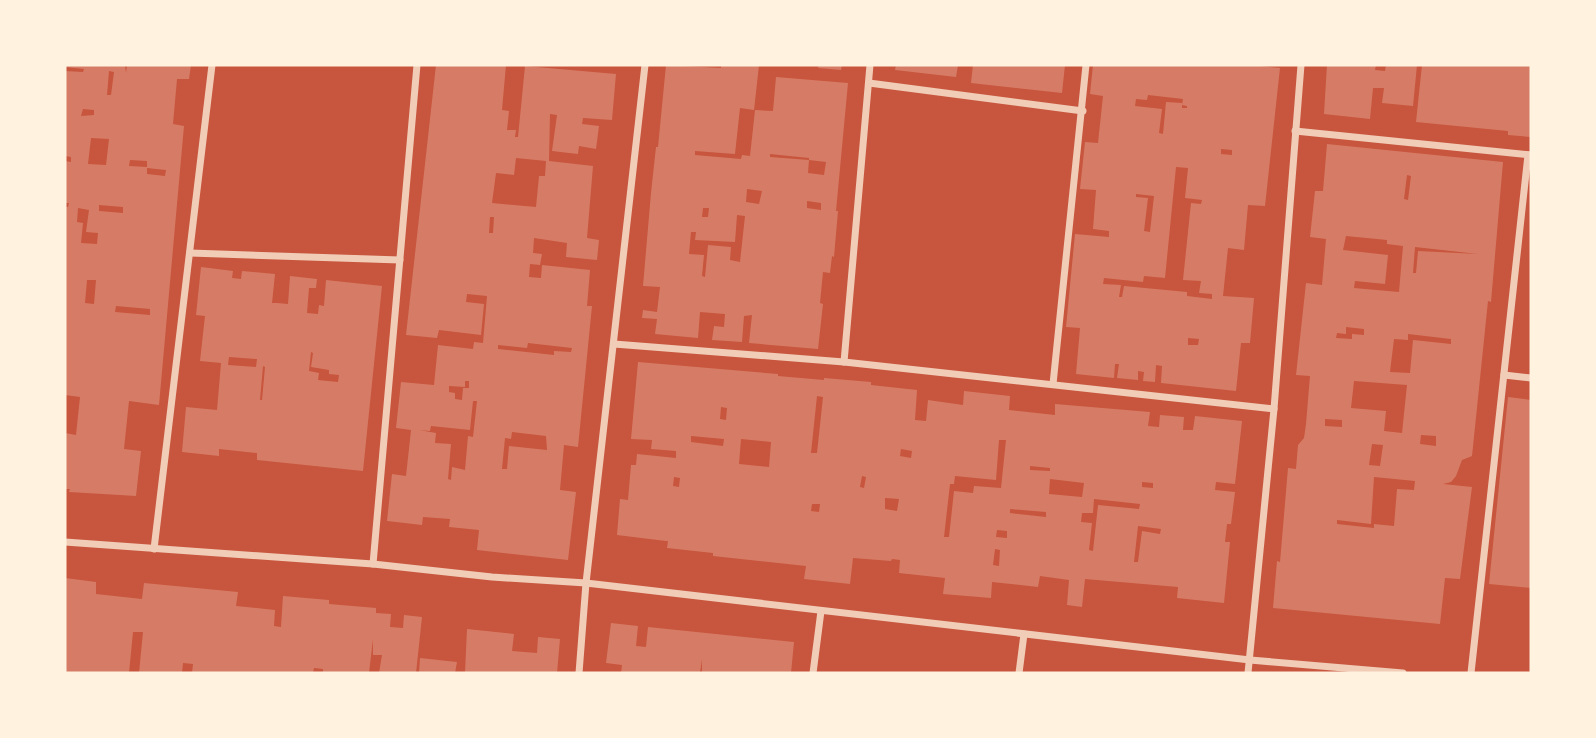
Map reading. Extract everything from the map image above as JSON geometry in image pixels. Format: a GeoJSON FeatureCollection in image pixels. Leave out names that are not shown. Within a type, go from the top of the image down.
{"type":"FeatureCollection","features":[{"type":"Feature","properties":{"kind":"street"},"geometry":{"type":"LineString","coordinates":[[154,550],[212,65]]}},
{"type":"Feature","properties":{"kind":"street"},"geometry":{"type":"LineString","coordinates":[[373,564],[417,65]]}},
{"type":"Feature","properties":{"kind":"street"},"geometry":{"type":"LineString","coordinates":[[579,673],[586,583],[645,65]]}},
{"type":"Feature","properties":{"kind":"street"},"geometry":{"type":"LineString","coordinates":[[844,362],[870,65]]}},
{"type":"Feature","properties":{"kind":"street"},"geometry":{"type":"LineString","coordinates":[[1053,384],[1086,65]]}},
{"type":"Feature","properties":{"kind":"street"},"geometry":{"type":"LineString","coordinates":[[1248,673],[1274,409],[1301,65]]}},
{"type":"Feature","properties":{"kind":"street"},"geometry":{"type":"LineString","coordinates":[[869,83],[1083,111]]}},
{"type":"Feature","properties":{"kind":"street"},"geometry":{"type":"LineString","coordinates":[[1295,131],[1530,155],[1471,673]]}},
{"type":"Feature","properties":{"kind":"street"},"geometry":{"type":"LineString","coordinates":[[190,253],[400,260]]}},
{"type":"Feature","properties":{"kind":"street"},"geometry":{"type":"LineString","coordinates":[[614,344],[844,362],[1274,409]]}},
{"type":"Feature","properties":{"kind":"street"},"geometry":{"type":"LineString","coordinates":[[1504,375],[1531,378]]}},
{"type":"Feature","properties":{"kind":"street"},"geometry":{"type":"LineString","coordinates":[[65,542],[373,564],[492,577],[586,583],[1250,660],[1403,673]]}},
{"type":"Feature","properties":{"kind":"street"},"geometry":{"type":"LineString","coordinates":[[813,673],[821,611]]}},
{"type":"Feature","properties":{"kind":"street"},"geometry":{"type":"LineString","coordinates":[[1019,673],[1024,634]]}},
{"type":"Feature","properties":{"kind":"building"},"geometry":{"type":"Polygon","coordinates":[[[125,65],[126,73],[127,65],[191,65],[189,79],[177,79],[173,124],[184,126],[159,405],[129,401],[124,449],[141,451],[136,496],[69,492],[70,489],[65,489],[65,433],[76,435],[80,397],[65,395],[65,207],[68,207],[69,203],[65,203],[65,161],[71,162],[71,157],[65,156],[65,71],[83,72],[84,69],[65,67],[125,65]],[[109,71],[107,95],[111,95],[114,72],[109,71]],[[83,109],[81,116],[94,115],[94,110],[83,109]],[[91,138],[88,164],[106,165],[109,139],[91,138]],[[130,160],[129,166],[147,167],[147,161],[130,160]],[[147,168],[147,174],[165,176],[166,170],[147,168]],[[99,205],[99,211],[123,213],[123,207],[99,205]],[[78,208],[77,222],[83,223],[81,243],[97,244],[98,233],[86,232],[89,210],[78,208]],[[87,280],[85,303],[94,304],[96,280],[87,280]],[[116,306],[115,312],[150,315],[150,309],[116,306]]]}},
{"type":"Feature","properties":{"kind":"building"},"geometry":{"type":"Polygon","coordinates":[[[436,65],[506,65],[502,110],[509,111],[507,130],[516,130],[515,137],[518,137],[525,66],[616,74],[612,120],[583,118],[582,124],[599,126],[596,149],[579,146],[578,154],[552,151],[557,115],[550,114],[549,161],[593,166],[587,238],[599,240],[597,260],[566,257],[567,243],[534,238],[533,253],[542,254],[540,265],[530,264],[529,277],[541,278],[542,265],[590,270],[587,306],[592,306],[578,447],[564,445],[560,490],[576,492],[568,560],[477,550],[479,530],[449,527],[450,519],[423,517],[422,525],[387,521],[392,474],[406,476],[411,430],[396,428],[401,382],[434,385],[438,345],[473,349],[474,342],[483,343],[487,296],[467,294],[466,302],[484,304],[481,335],[439,330],[437,338],[406,335],[436,65]],[[516,158],[514,175],[496,173],[492,203],[536,207],[539,176],[545,176],[546,161],[516,158]],[[490,217],[489,233],[493,233],[494,217],[490,217]],[[528,343],[527,348],[498,345],[498,349],[554,355],[554,351],[571,352],[572,348],[528,343]],[[465,381],[465,387],[449,386],[449,392],[455,393],[455,399],[462,400],[463,388],[469,388],[469,381],[465,381]],[[473,401],[470,430],[431,426],[430,431],[419,430],[436,433],[435,443],[451,444],[448,479],[451,480],[452,467],[465,470],[468,436],[473,437],[477,401],[473,401]],[[512,432],[511,439],[505,438],[502,469],[507,469],[509,446],[547,450],[546,436],[512,432]]]}},
{"type":"Feature","properties":{"kind":"building"},"geometry":{"type":"Polygon","coordinates":[[[666,65],[721,68],[721,65],[759,65],[754,110],[740,108],[735,154],[695,151],[695,155],[741,159],[742,155],[750,156],[755,110],[773,111],[776,77],[848,83],[834,257],[832,256],[830,273],[823,272],[818,349],[749,343],[752,315],[744,316],[742,342],[712,340],[714,326],[724,327],[725,314],[700,312],[698,338],[655,334],[657,319],[642,318],[643,310],[657,312],[660,287],[643,286],[666,65]],[[770,154],[770,157],[809,160],[770,154]],[[809,160],[808,173],[824,175],[826,162],[809,160]],[[747,189],[746,202],[759,204],[762,191],[747,189]],[[807,201],[807,208],[821,210],[821,203],[807,201]],[[703,208],[702,217],[708,217],[709,208],[703,208]],[[737,215],[735,242],[695,240],[696,232],[691,232],[689,254],[704,255],[702,276],[705,277],[708,245],[731,247],[730,260],[740,262],[745,216],[737,215]]]}},
{"type":"Feature","properties":{"kind":"building"},"geometry":{"type":"Polygon","coordinates":[[[819,65],[842,65],[841,70],[818,68],[819,65]]]}},
{"type":"Feature","properties":{"kind":"building"},"geometry":{"type":"Polygon","coordinates":[[[896,65],[958,65],[956,77],[895,70],[896,65]]]}},
{"type":"Feature","properties":{"kind":"building"},"geometry":{"type":"Polygon","coordinates":[[[973,65],[1065,65],[1062,93],[971,83],[973,65]]]}},
{"type":"Feature","properties":{"kind":"building"},"geometry":{"type":"Polygon","coordinates":[[[1093,65],[1252,65],[1280,68],[1265,206],[1248,205],[1244,250],[1228,248],[1223,296],[1254,298],[1250,343],[1241,343],[1236,391],[1161,383],[1162,366],[1156,365],[1155,382],[1143,381],[1144,372],[1138,371],[1138,380],[1117,378],[1119,364],[1115,364],[1114,378],[1076,374],[1080,328],[1066,327],[1075,234],[1109,237],[1109,231],[1093,229],[1096,190],[1080,189],[1085,142],[1098,143],[1103,96],[1090,94],[1093,65]],[[1148,95],[1147,100],[1136,99],[1135,106],[1162,109],[1159,133],[1163,134],[1166,102],[1182,103],[1183,99],[1148,95]],[[1221,149],[1221,154],[1232,155],[1232,150],[1221,149]],[[1176,167],[1165,278],[1144,276],[1143,282],[1104,278],[1103,284],[1121,285],[1119,297],[1122,297],[1124,286],[1187,292],[1187,296],[1212,299],[1212,294],[1199,293],[1201,281],[1183,280],[1191,203],[1201,204],[1202,200],[1185,198],[1188,168],[1176,167]],[[1136,194],[1136,197],[1148,198],[1144,231],[1150,232],[1154,196],[1136,194]],[[1188,338],[1188,345],[1198,345],[1199,339],[1188,338]]]}},
{"type":"Feature","properties":{"kind":"building"},"geometry":{"type":"Polygon","coordinates":[[[1327,65],[1376,65],[1375,70],[1385,71],[1386,65],[1417,65],[1413,106],[1382,103],[1384,88],[1373,88],[1370,119],[1324,114],[1327,65]]]}},
{"type":"Feature","properties":{"kind":"building"},"geometry":{"type":"Polygon","coordinates":[[[1422,65],[1531,65],[1531,137],[1508,135],[1508,131],[1416,122],[1422,65]]]}},
{"type":"Feature","properties":{"kind":"building"},"geometry":{"type":"Polygon","coordinates":[[[1327,144],[1503,162],[1491,302],[1488,301],[1472,456],[1462,460],[1451,482],[1443,484],[1472,487],[1460,579],[1445,578],[1440,624],[1273,608],[1288,468],[1296,469],[1298,445],[1304,438],[1306,424],[1310,376],[1296,375],[1306,283],[1322,285],[1326,239],[1310,237],[1315,191],[1323,191],[1327,144]],[[1407,175],[1404,199],[1408,200],[1411,176],[1407,175]],[[1346,236],[1343,250],[1388,255],[1385,284],[1355,281],[1354,288],[1399,292],[1403,246],[1387,244],[1387,240],[1346,236]],[[1415,247],[1413,273],[1416,273],[1418,251],[1478,254],[1415,247]],[[1346,327],[1346,334],[1337,333],[1336,338],[1352,339],[1352,334],[1364,335],[1364,329],[1346,327]],[[1408,334],[1408,340],[1394,339],[1390,372],[1410,373],[1413,340],[1451,344],[1451,339],[1408,334]],[[1354,381],[1351,408],[1386,411],[1384,431],[1402,433],[1407,385],[1354,381]],[[1325,419],[1325,426],[1342,427],[1342,420],[1325,419]],[[1421,435],[1420,444],[1436,446],[1436,436],[1421,435]],[[1372,444],[1369,465],[1380,466],[1383,445],[1372,444]],[[1374,477],[1371,524],[1337,520],[1337,524],[1374,528],[1374,524],[1394,526],[1397,489],[1414,490],[1415,481],[1374,477]]]}},
{"type":"Feature","properties":{"kind":"building"},"geometry":{"type":"Polygon","coordinates":[[[201,267],[233,271],[232,278],[241,279],[242,271],[275,274],[272,303],[288,304],[290,276],[317,279],[316,288],[309,288],[307,313],[318,314],[319,305],[324,306],[326,280],[382,286],[363,471],[257,460],[257,453],[219,449],[219,456],[182,452],[186,407],[217,410],[221,363],[200,361],[205,316],[196,315],[201,267]],[[311,352],[309,371],[319,373],[318,380],[338,382],[339,375],[311,367],[311,352]],[[229,357],[228,365],[256,367],[257,359],[229,357]],[[263,366],[260,400],[265,367],[263,366]]]}},
{"type":"Feature","properties":{"kind":"building"},"geometry":{"type":"Polygon","coordinates":[[[638,362],[871,382],[871,385],[917,390],[915,420],[926,421],[928,400],[963,405],[964,391],[1010,396],[1009,410],[1055,415],[1055,404],[1150,412],[1148,426],[1159,427],[1160,415],[1184,417],[1183,430],[1193,430],[1195,416],[1242,421],[1235,484],[1216,482],[1215,490],[1235,492],[1231,524],[1227,524],[1225,542],[1230,542],[1224,603],[1177,598],[1178,587],[1085,579],[1082,607],[1067,605],[1069,580],[1040,576],[1038,587],[992,582],[991,598],[943,594],[945,578],[899,573],[900,560],[892,559],[853,558],[850,584],[804,579],[806,566],[713,556],[713,553],[667,548],[668,541],[617,535],[620,499],[628,500],[631,465],[636,465],[637,454],[676,458],[676,451],[651,449],[652,440],[631,439],[638,362]],[[817,396],[811,453],[817,453],[823,397],[817,396]],[[721,407],[720,419],[726,420],[727,408],[721,407]],[[691,436],[691,442],[723,446],[724,439],[691,436]],[[741,439],[739,464],[769,467],[771,442],[741,439]],[[999,440],[996,480],[955,476],[954,484],[950,484],[944,537],[949,537],[954,491],[973,493],[974,486],[1001,488],[1006,440],[999,440]],[[901,449],[900,456],[911,458],[912,451],[901,449]],[[1030,466],[1030,470],[1050,471],[1050,468],[1030,466]],[[862,476],[860,487],[864,488],[866,477],[862,476]],[[674,477],[673,486],[679,487],[680,478],[674,477]],[[1050,479],[1049,494],[1082,497],[1084,483],[1050,479]],[[1142,482],[1142,487],[1153,488],[1153,483],[1142,482]],[[885,498],[885,509],[897,511],[899,499],[885,498]],[[1094,499],[1093,513],[1082,513],[1081,522],[1092,523],[1089,550],[1093,551],[1098,505],[1139,509],[1140,504],[1094,499]],[[812,504],[811,511],[819,512],[820,504],[812,504]],[[1010,509],[1010,513],[1046,517],[1046,512],[1010,509]],[[1138,526],[1134,562],[1138,562],[1142,531],[1160,534],[1161,529],[1138,526]],[[997,530],[996,537],[1007,538],[1007,531],[997,530]],[[995,549],[993,565],[999,566],[1000,550],[995,549]]]}},
{"type":"Feature","properties":{"kind":"building"},"geometry":{"type":"Polygon","coordinates":[[[1508,397],[1531,400],[1531,588],[1489,584],[1508,397]]]}},
{"type":"Feature","properties":{"kind":"building"},"geometry":{"type":"Polygon","coordinates":[[[65,578],[96,582],[96,594],[142,599],[144,583],[238,592],[236,606],[275,610],[274,626],[281,627],[283,596],[376,608],[376,613],[391,614],[390,627],[403,628],[404,615],[422,617],[416,673],[379,673],[382,655],[373,655],[373,639],[369,673],[323,673],[323,669],[314,668],[313,673],[192,673],[193,664],[183,663],[182,673],[139,673],[143,632],[133,632],[129,673],[65,673],[65,578]]]}},
{"type":"Feature","properties":{"kind":"building"},"geometry":{"type":"Polygon","coordinates":[[[611,623],[638,626],[636,646],[646,647],[648,627],[794,642],[791,673],[702,673],[702,659],[700,673],[621,673],[622,665],[606,663],[611,623]]]}},
{"type":"Feature","properties":{"kind":"building"},"geometry":{"type":"Polygon","coordinates":[[[467,629],[514,634],[512,651],[537,653],[538,637],[560,639],[557,673],[465,673],[467,629]]]}},
{"type":"Feature","properties":{"kind":"building"},"geometry":{"type":"Polygon","coordinates":[[[420,658],[457,662],[455,673],[419,673],[420,658]]]}}]}
